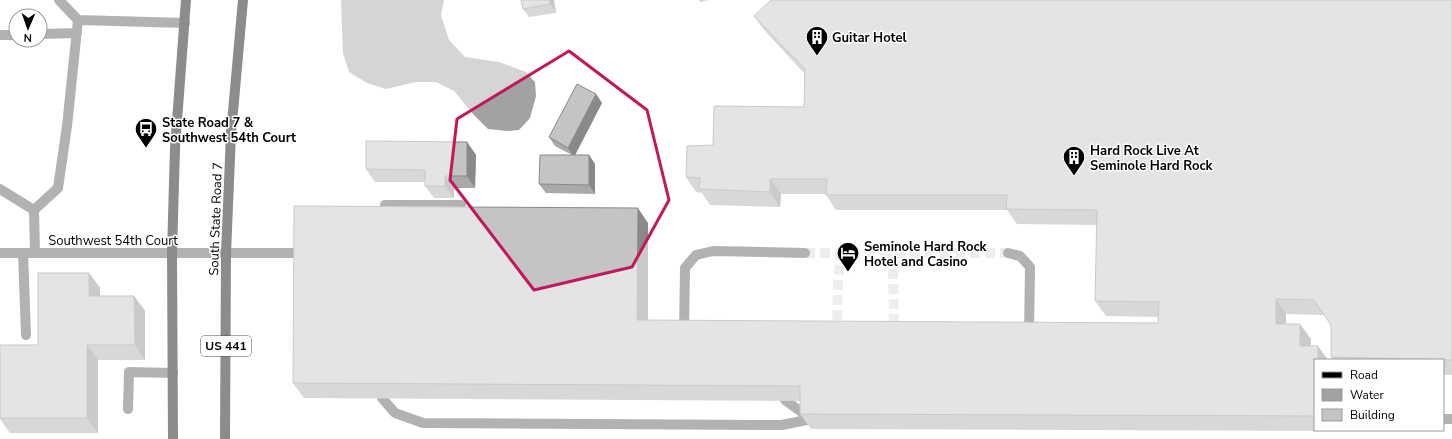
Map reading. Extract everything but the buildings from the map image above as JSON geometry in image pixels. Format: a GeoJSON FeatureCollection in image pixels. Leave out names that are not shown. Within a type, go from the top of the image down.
{"type":"FeatureCollection","features":[{"type":"Feature","properties":{"kind":"main road"},"geometry":{"type":"LineString","coordinates":[[173,439],[172,253],[175,148],[186,0]]}},
{"type":"Feature","properties":{"kind":"main road","name":"South State Road 7"},"geometry":{"type":"LineString","coordinates":[[225,439],[226,253],[232,134],[243,0]]}},
{"type":"Feature","properties":{"kind":"street"},"geometry":{"type":"LineString","coordinates":[[59,0],[78,20],[184,23]]}},
{"type":"Feature","properties":{"kind":"street"},"geometry":{"type":"LineString","coordinates":[[34,253],[34,210],[58,188],[68,126],[78,20]]}},
{"type":"Feature","properties":{"kind":"street"},"geometry":{"type":"LineString","coordinates":[[48,34],[77,33]]}},
{"type":"Feature","properties":{"kind":"street"},"geometry":{"type":"LineString","coordinates":[[0,190],[34,210]]}},
{"type":"Feature","properties":{"kind":"street"},"geometry":{"type":"LineString","coordinates":[[385,221],[385,204],[461,206]]}},
{"type":"Feature","properties":{"kind":"street"},"geometry":{"type":"LineString","coordinates":[[684,336],[685,268],[696,255],[712,251],[805,253]]}},
{"type":"Feature","properties":{"kind":"street","name":"Southwest 54th Court"},"geometry":{"type":"LineString","coordinates":[[0,253],[319,253]]}},
{"type":"Feature","properties":{"kind":"street"},"geometry":{"type":"LineString","coordinates":[[23,253],[26,336]]}},
{"type":"Feature","properties":{"kind":"street"},"geometry":{"type":"LineString","coordinates":[[1008,253],[1020,256],[1030,267],[1029,337]]}},
{"type":"Feature","properties":{"kind":"street"},"geometry":{"type":"LineString","coordinates":[[128,409],[129,372],[173,373]]}},
{"type":"Feature","properties":{"kind":"street"},"geometry":{"type":"LineString","coordinates":[[382,398],[395,412],[424,423],[782,425],[811,419],[785,400]]}},
{"type":"Feature","properties":{"kind":"highlighted area"},"geometry":{"type":"Polygon","coordinates":[[[569,51],[647,110],[669,200],[632,267],[534,290],[450,180],[457,119],[569,51]]]}},
{"type":"Feature","properties":{"kind":"water"},"geometry":{"type":"Polygon","coordinates":[[[341,0],[444,0],[441,15],[449,40],[465,57],[499,62],[526,72],[535,82],[536,96],[530,118],[519,130],[507,131],[488,129],[454,91],[436,82],[416,82],[386,89],[367,83],[349,72],[343,53],[341,0]]]}},
{"type":"Feature","properties":{"kind":"tunnel"},"geometry":{"type":"LineString","coordinates":[[805,253],[1008,253]]}},
{"type":"Feature","properties":{"kind":"tunnel"},"geometry":{"type":"LineString","coordinates":[[837,335],[838,283],[841,254]]}},
{"type":"Feature","properties":{"kind":"tunnel"},"geometry":{"type":"LineString","coordinates":[[893,254],[894,334]]}},
{"type":"Feature","properties":{"kind":"place","name":"Guitar Hotel"},"geometry":{"type":"Point","coordinates":[817,56]}},
{"type":"Feature","properties":{"kind":"place","name":"State Road 7 & Southwest 54th Court"},"geometry":{"type":"Point","coordinates":[146,148]}},
{"type":"Feature","properties":{"kind":"place","name":"Hard Rock Live At Seminole Hard Rock"},"geometry":{"type":"Point","coordinates":[1074,176]}},
{"type":"Feature","properties":{"kind":"place","name":"Seminole Hard Rock Hotel and Casino"},"geometry":{"type":"Point","coordinates":[848,272]}}]}
